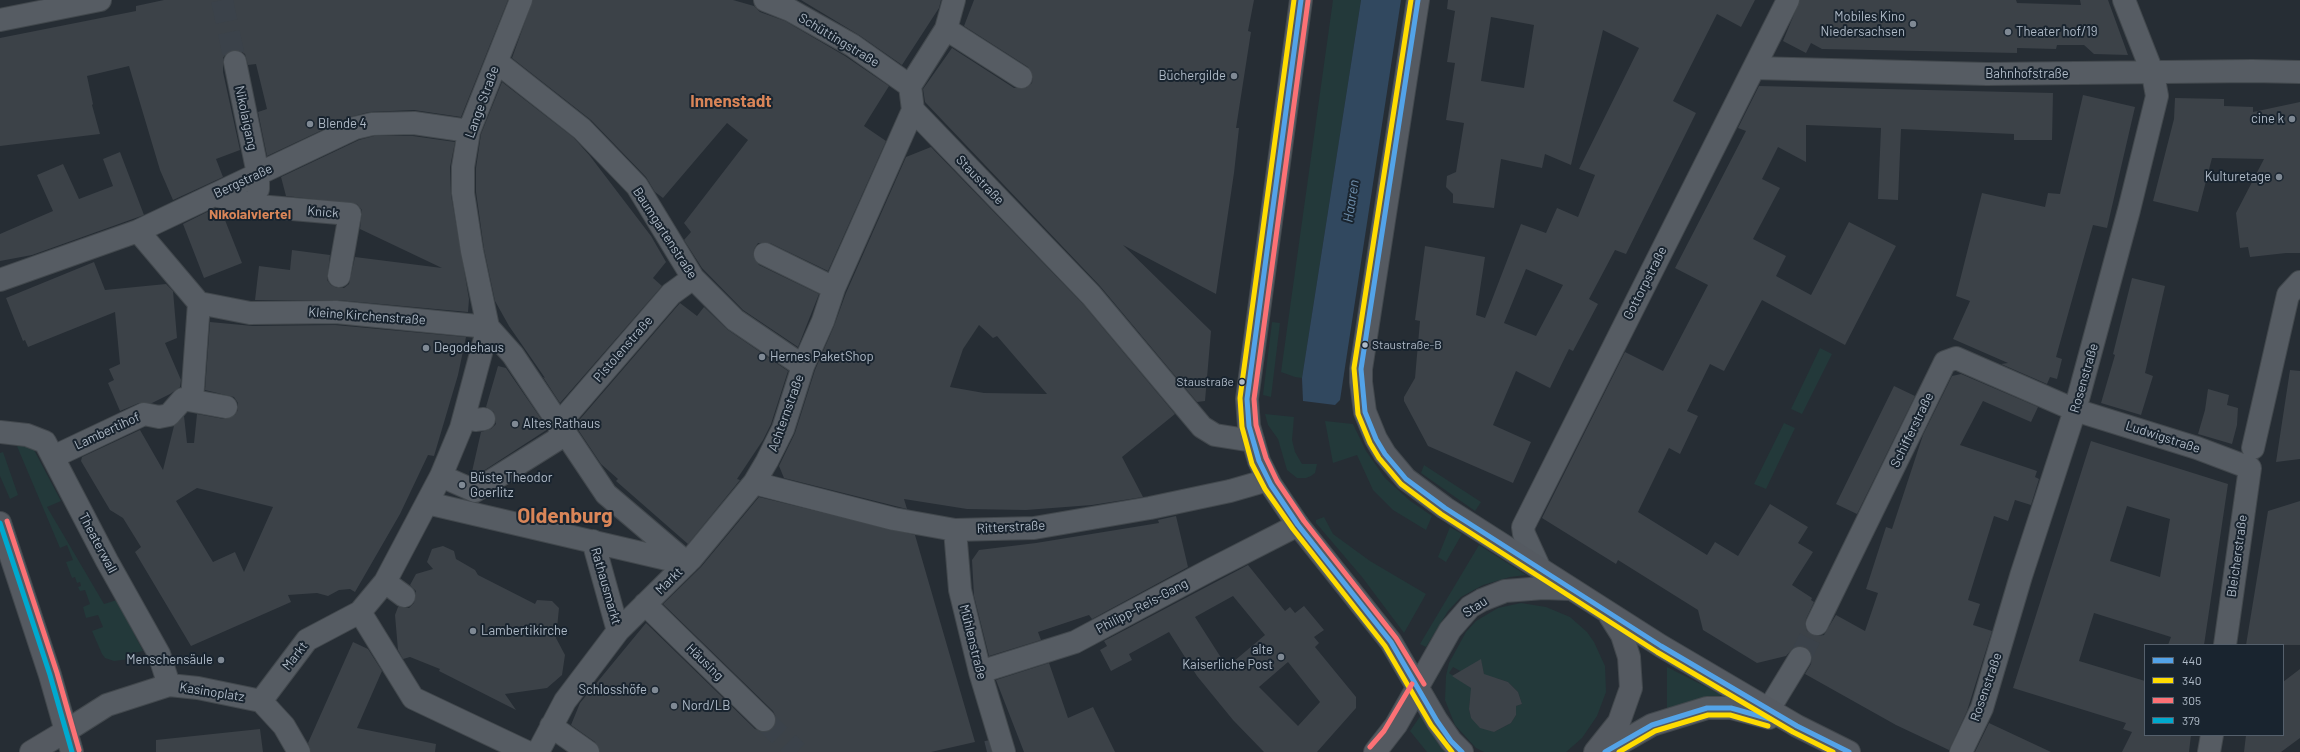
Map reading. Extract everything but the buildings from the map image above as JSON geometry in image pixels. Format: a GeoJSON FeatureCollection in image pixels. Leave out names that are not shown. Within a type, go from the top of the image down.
{"type":"FeatureCollection","features":[{"type":"Feature","properties":{"kind":"street"},"geometry":{"type":"LineString","coordinates":[[0,20],[100,0]]}},
{"type":"Feature","properties":{"kind":"street","name":"Lange Straße"},"geometry":{"type":"LineString","coordinates":[[488,327],[472,251],[463,194],[463,167],[469,132],[521,0]]}},
{"type":"Feature","properties":{"kind":"street","name":"Schüttingstraße"},"geometry":{"type":"LineString","coordinates":[[765,0],[790,10],[852,45],[910,86]]}},
{"type":"Feature","properties":{"kind":"street"},"geometry":{"type":"LineString","coordinates":[[913,110],[910,86],[946,29],[954,0]]}},
{"type":"Feature","properties":{"kind":"street"},"geometry":{"type":"LineString","coordinates":[[1301,0],[1247,398],[1253,441],[1268,480],[1298,525],[1387,636],[1436,721],[1451,741],[1462,752]]}},
{"type":"Feature","properties":{"kind":"street"},"geometry":{"type":"LineString","coordinates":[[1418,0],[1362,369],[1362,394],[1368,422],[1379,444],[1395,468],[1406,480],[1434,501],[1609,613],[1769,710],[1796,726],[1849,752]]}},
{"type":"Feature","properties":{"kind":"street","name":"Gottorpstraße"},"geometry":{"type":"LineString","coordinates":[[1540,569],[1524,534],[1524,527],[1788,0]]}},
{"type":"Feature","properties":{"kind":"street","name":"Rosenstraße"},"geometry":{"type":"LineString","coordinates":[[1961,752],[1982,708],[2021,576],[2075,410],[2127,218],[2157,96],[2153,74],[2124,0]]}},
{"type":"Feature","properties":{"kind":"street"},"geometry":{"type":"LineString","coordinates":[[946,29],[1021,77]]}},
{"type":"Feature","properties":{"kind":"street","name":"Nikolaigang"},"geometry":{"type":"LineString","coordinates":[[234,62],[258,174]]}},
{"type":"Feature","properties":{"kind":"street","name":"Baumgartenstraße"},"geometry":{"type":"LineString","coordinates":[[497,62],[582,129],[637,186],[693,278],[735,320],[803,366]]}},
{"type":"Feature","properties":{"kind":"street","name":"Bahnhofstraße"},"geometry":{"type":"LineString","coordinates":[[1754,68],[1987,74],[2153,74],[2252,71],[2300,72]]}},
{"type":"Feature","properties":{"kind":"street","name":"Staustraße"},"geometry":{"type":"LineString","coordinates":[[913,110],[1091,295],[1202,427],[1215,435],[1253,441]]}},
{"type":"Feature","properties":{"kind":"street","name":"Achternstraße"},"geometry":{"type":"LineString","coordinates":[[687,563],[754,484],[782,429],[803,366],[823,321],[834,288],[913,110]]}},
{"type":"Feature","properties":{"kind":"street","name":"Bergstraße"},"geometry":{"type":"LineString","coordinates":[[0,280],[138,231],[340,134],[372,124],[414,124],[469,132]]}},
{"type":"Feature","properties":{"kind":"street"},"geometry":{"type":"LineString","coordinates":[[258,174],[259,210]]}},
{"type":"Feature","properties":{"kind":"street","name":"Knick"},"geometry":{"type":"LineString","coordinates":[[214,195],[259,210],[350,214],[339,276]]}},
{"type":"Feature","properties":{"kind":"street"},"geometry":{"type":"LineString","coordinates":[[138,231],[199,304],[192,400],[226,407]]}},
{"type":"Feature","properties":{"kind":"street"},"geometry":{"type":"LineString","coordinates":[[765,254],[834,288]]}},
{"type":"Feature","properties":{"kind":"street","name":"Pistolenstraße"},"geometry":{"type":"LineString","coordinates":[[562,428],[564,418],[671,294],[693,278]]}},
{"type":"Feature","properties":{"kind":"street","name":"Bleicherstraße"},"geometry":{"type":"LineString","coordinates":[[2225,644],[2252,458],[2288,295],[2300,282]]}},
{"type":"Feature","properties":{"kind":"street","name":"Kleine Kirchenstraße"},"geometry":{"type":"LineString","coordinates":[[199,304],[250,313],[488,327]]}},
{"type":"Feature","properties":{"kind":"street","name":"Markt"},"geometry":{"type":"LineString","coordinates":[[261,701],[307,640],[360,612],[385,582],[441,476],[463,422],[488,327]]}},
{"type":"Feature","properties":{"kind":"street","name":"Markt"},"geometry":{"type":"LineString","coordinates":[[488,327],[513,355],[606,494],[687,563],[618,631],[565,701],[538,752]]}},
{"type":"Feature","properties":{"kind":"street","name":"Schifferstraße"},"geometry":{"type":"LineString","coordinates":[[1817,624],[1945,362],[1956,358],[2075,410]]}},
{"type":"Feature","properties":{"kind":"street","name":"Lambertihof"},"geometry":{"type":"LineString","coordinates":[[53,457],[144,414],[160,417],[169,415],[183,399],[192,400]]}},
{"type":"Feature","properties":{"kind":"street","name":"Ludwigstraße"},"geometry":{"type":"LineString","coordinates":[[2075,410],[2198,448],[2252,458]]}},
{"type":"Feature","properties":{"kind":"street"},"geometry":{"type":"LineString","coordinates":[[441,476],[474,491],[558,439],[562,428]]}},
{"type":"Feature","properties":{"kind":"street","name":"Theaterwall"},"geometry":{"type":"LineString","coordinates":[[0,432],[27,435],[45,442],[106,561],[159,654],[170,685]]}},
{"type":"Feature","properties":{"kind":"street","name":"Ritterstraße"},"geometry":{"type":"LineString","coordinates":[[754,484],[894,519],[955,530],[1034,528],[1150,508],[1230,491],[1268,480]]}},
{"type":"Feature","properties":{"kind":"street"},"geometry":{"type":"LineString","coordinates":[[427,503],[593,541]]}},
{"type":"Feature","properties":{"kind":"street"},"geometry":{"type":"LineString","coordinates":[[0,523],[72,752]]}},
{"type":"Feature","properties":{"kind":"street","name":"Philipp-Reis-Gang"},"geometry":{"type":"LineString","coordinates":[[980,672],[1075,642],[1298,525]]}},
{"type":"Feature","properties":{"kind":"street","name":"Mühlenstraße"},"geometry":{"type":"LineString","coordinates":[[955,530],[960,590],[980,672],[1004,752]]}},
{"type":"Feature","properties":{"kind":"street","name":"Rathausmarkt"},"geometry":{"type":"LineString","coordinates":[[618,631],[593,541],[687,563]]}},
{"type":"Feature","properties":{"kind":"street"},"geometry":{"type":"LineString","coordinates":[[385,582],[404,596]]}},
{"type":"Feature","properties":{"kind":"street","name":"Stau"},"geometry":{"type":"LineString","coordinates":[[1375,752],[1390,734],[1418,688],[1450,630],[1463,613],[1476,603],[1505,591],[1522,588],[1572,589]]}},
{"type":"Feature","properties":{"kind":"street","name":"Häusing"},"geometry":{"type":"LineString","coordinates":[[645,604],[764,720]]}},
{"type":"Feature","properties":{"kind":"street"},"geometry":{"type":"LineString","coordinates":[[360,612],[413,698],[527,752]]}},
{"type":"Feature","properties":{"kind":"street"},"geometry":{"type":"LineString","coordinates":[[1595,752],[1619,722],[1631,688],[1629,658],[1622,635],[1609,613]]}},
{"type":"Feature","properties":{"kind":"street"},"geometry":{"type":"LineString","coordinates":[[1769,710],[1800,658]]}},
{"type":"Feature","properties":{"kind":"street","name":"Kasinoplatz"},"geometry":{"type":"LineString","coordinates":[[66,731],[107,705],[170,685],[228,692],[261,701],[284,726],[299,752]]}},
{"type":"Feature","properties":{"kind":"street"},"geometry":{"type":"LineString","coordinates":[[1605,752],[1652,725],[1707,708],[1731,708],[1796,726]]}},
{"type":"Feature","properties":{"kind":"street"},"geometry":{"type":"LineString","coordinates":[[551,726],[588,752]]}},
{"type":"Feature","properties":{"kind":"street"},"geometry":{"type":"LineString","coordinates":[[31,752],[66,731]]}},
{"type":"Feature","properties":{"kind":"street"},"geometry":{"type":"LineString","coordinates":[[2209,752],[2212,736]]}},
{"type":"Feature","properties":{"kind":"green space"},"geometry":{"type":"Polygon","coordinates":[[[1333,0],[1361,0],[1302,378],[1281,372],[1333,0]]]}},
{"type":"Feature","properties":{"kind":"green space"},"geometry":{"type":"Polygon","coordinates":[[[1272,322],[1280,323],[1271,397],[1263,395],[1272,322]]]}},
{"type":"Feature","properties":{"kind":"green space"},"geometry":{"type":"Polygon","coordinates":[[[1820,348],[1832,354],[1802,414],[1791,409],[1820,348]]]}},
{"type":"Feature","properties":{"kind":"green space"},"geometry":{"type":"Polygon","coordinates":[[[1265,414],[1294,417],[1292,440],[1295,452],[1302,464],[1317,464],[1315,473],[1306,478],[1297,478],[1287,470],[1278,439],[1268,425],[1265,414]]]}},
{"type":"Feature","properties":{"kind":"green space"},"geometry":{"type":"Polygon","coordinates":[[[1325,421],[1353,424],[1366,451],[1385,478],[1409,500],[1432,516],[1426,530],[1393,510],[1373,490],[1357,455],[1333,463],[1325,421]]]}},
{"type":"Feature","properties":{"kind":"green space"},"geometry":{"type":"Polygon","coordinates":[[[1784,423],[1795,428],[1766,489],[1754,484],[1784,423]]]}},
{"type":"Feature","properties":{"kind":"green space"},"geometry":{"type":"Polygon","coordinates":[[[14,439],[34,450],[61,501],[47,507],[104,604],[117,600],[143,651],[129,654],[129,659],[114,661],[105,658],[102,654],[92,631],[103,627],[98,615],[86,618],[83,607],[90,604],[85,590],[80,591],[78,587],[81,586],[80,582],[77,583],[75,577],[72,578],[66,562],[73,560],[67,545],[60,548],[14,439]]]}},
{"type":"Feature","properties":{"kind":"green space"},"geometry":{"type":"Polygon","coordinates":[[[3,452],[18,495],[10,499],[0,476],[0,453],[3,452]]]}},
{"type":"Feature","properties":{"kind":"green space"},"geometry":{"type":"Polygon","coordinates":[[[1424,465],[1481,502],[1475,511],[1421,473],[1424,465]]]}},
{"type":"Feature","properties":{"kind":"green space"},"geometry":{"type":"Polygon","coordinates":[[[1324,517],[1333,534],[1370,561],[1426,594],[1404,633],[1362,577],[1316,523],[1316,520],[1324,517]]]}},
{"type":"Feature","properties":{"kind":"green space"},"geometry":{"type":"Polygon","coordinates":[[[1450,527],[1462,534],[1446,562],[1438,557],[1450,527]]]}},
{"type":"Feature","properties":{"kind":"green space"},"geometry":{"type":"Polygon","coordinates":[[[1479,545],[1526,575],[1510,577],[1483,585],[1461,597],[1448,611],[1426,647],[1420,644],[1479,545]]]}},
{"type":"Feature","properties":{"kind":"green space"},"geometry":{"type":"Polygon","coordinates":[[[1521,603],[1546,607],[1570,617],[1587,632],[1594,642],[1605,666],[1606,692],[1597,716],[1582,738],[1566,752],[1484,752],[1476,748],[1455,725],[1445,700],[1446,676],[1449,663],[1466,632],[1476,621],[1498,608],[1521,603]],[[1481,661],[1462,672],[1453,667],[1449,673],[1476,691],[1470,699],[1469,709],[1471,718],[1494,732],[1511,723],[1516,715],[1516,706],[1522,704],[1518,692],[1508,682],[1496,678],[1485,679],[1481,661]]]}},
{"type":"Feature","properties":{"kind":"green space"},"geometry":{"type":"Polygon","coordinates":[[[1667,667],[1720,694],[1720,699],[1667,711],[1667,667]]]}},
{"type":"Feature","properties":{"kind":"green space"},"geometry":{"type":"Polygon","coordinates":[[[1421,715],[1437,742],[1446,752],[1427,752],[1410,731],[1421,715]]]}},
{"type":"Feature","properties":{"kind":"water","name":"Haaren"},"geometry":{"type":"Polygon","coordinates":[[[1361,0],[1401,0],[1340,400],[1335,405],[1303,401],[1302,378],[1361,0]]]}},
{"type":"Feature","properties":{"kind":"tunnel"},"geometry":{"type":"LineString","coordinates":[[222,0],[235,62]]}},
{"type":"Feature","properties":{"kind":"tunnel"},"geometry":{"type":"LineString","coordinates":[[1800,658],[1817,624]]}},
{"type":"Feature","properties":{"kind":"tunnel"},"geometry":{"type":"LineString","coordinates":[[764,720],[797,752]]}},
{"type":"Feature","properties":{"kind":"tunnel"},"geometry":{"type":"LineString","coordinates":[[987,752],[1003,748]]}},
{"type":"Feature","properties":{"kind":"transit line","name":"340"},"geometry":{"type":"LineString","coordinates":[[1294,0],[1240,398],[1242,427],[1252,464],[1265,489],[1293,529],[1385,646],[1431,725],[1452,752]]}},
{"type":"Feature","properties":{"kind":"transit line","name":"440"},"geometry":{"type":"LineString","coordinates":[[1301,0],[1247,399],[1249,426],[1259,461],[1271,485],[1298,525],[1391,642],[1437,721],[1451,741],[1462,752]]}},
{"type":"Feature","properties":{"kind":"transit line","name":"340"},"geometry":{"type":"LineString","coordinates":[[1411,0],[1354,368],[1358,414],[1370,443],[1379,458],[1401,484],[1441,514],[1657,652],[1793,732],[1833,752]]}},
{"type":"Feature","properties":{"kind":"transit line","name":"440"},"geometry":{"type":"LineString","coordinates":[[1418,0],[1361,369],[1365,412],[1376,439],[1385,454],[1406,479],[1445,508],[1661,646],[1797,726],[1849,752]]}},
{"type":"Feature","properties":{"kind":"transit line","name":"305"},"geometry":{"type":"LineString","coordinates":[[1308,1],[1254,399],[1256,425],[1266,458],[1277,481],[1304,521],[1396,638],[1424,684]]}},
{"type":"Feature","properties":{"kind":"transit line","name":"305"},"geometry":{"type":"LineString","coordinates":[[7,521],[57,673],[79,750]]}},
{"type":"Feature","properties":{"kind":"transit line","name":"379"},"geometry":{"type":"LineString","coordinates":[[0,523],[50,675],[72,752]]}},
{"type":"Feature","properties":{"kind":"transit line","name":"305"},"geometry":{"type":"LineString","coordinates":[[1370,747],[1384,731],[1412,684]]}},
{"type":"Feature","properties":{"kind":"transit line","name":"440"},"geometry":{"type":"LineString","coordinates":[[1605,752],[1652,725],[1707,708],[1731,708],[1770,719]]}},
{"type":"Feature","properties":{"kind":"transit line","name":"340"},"geometry":{"type":"LineString","coordinates":[[1619,752],[1655,731],[1708,715],[1730,715],[1768,726]]}},
{"type":"Feature","properties":{"kind":"place","name":"Mobiles Kino Niedersachsen"},"geometry":{"type":"Point","coordinates":[1913,24]}},
{"type":"Feature","properties":{"kind":"place","name":"Theater hof/19"},"geometry":{"type":"Point","coordinates":[2008,32]}},
{"type":"Feature","properties":{"kind":"place","name":"Büchergilde"},"geometry":{"type":"Point","coordinates":[1234,76]}},
{"type":"Feature","properties":{"kind":"place","name":"cine k"},"geometry":{"type":"Point","coordinates":[2292,119]}},
{"type":"Feature","properties":{"kind":"place","name":"Blende 4"},"geometry":{"type":"Point","coordinates":[310,124]}},
{"type":"Feature","properties":{"kind":"place","name":"Kulturetage"},"geometry":{"type":"Point","coordinates":[2279,177]}},
{"type":"Feature","properties":{"kind":"place","name":"Staustraße-B"},"geometry":{"type":"Point","coordinates":[1365,345]}},
{"type":"Feature","properties":{"kind":"place","name":"Degodehaus"},"geometry":{"type":"Point","coordinates":[426,348]}},
{"type":"Feature","properties":{"kind":"place","name":"Hernes PaketShop"},"geometry":{"type":"Point","coordinates":[762,357]}},
{"type":"Feature","properties":{"kind":"place","name":"Staustraße"},"geometry":{"type":"Point","coordinates":[1242,382]}},
{"type":"Feature","properties":{"kind":"place","name":"Altes Rathaus"},"geometry":{"type":"Point","coordinates":[515,424]}},
{"type":"Feature","properties":{"kind":"place","name":"Büste Theodor Goerlitz"},"geometry":{"type":"Point","coordinates":[462,485]}},
{"type":"Feature","properties":{"kind":"place","name":"Lambertikirche"},"geometry":{"type":"Point","coordinates":[473,631]}},
{"type":"Feature","properties":{"kind":"place","name":"alte Kaiserliche Post"},"geometry":{"type":"Point","coordinates":[1281,657]}},
{"type":"Feature","properties":{"kind":"place","name":"Menschensäule"},"geometry":{"type":"Point","coordinates":[221,660]}},
{"type":"Feature","properties":{"kind":"place","name":"Schlosshöfe"},"geometry":{"type":"Point","coordinates":[655,690]}},
{"type":"Feature","properties":{"kind":"place","name":"Nord/LB"},"geometry":{"type":"Point","coordinates":[674,706]}},
{"type":"Feature","properties":{"kind":"district","name":"Innenstadt"},"geometry":{"type":"Point","coordinates":[731,101]}},
{"type":"Feature","properties":{"kind":"district","name":"Nikolaiviertel"},"geometry":{"type":"Point","coordinates":[250,214]}},
{"type":"Feature","properties":{"kind":"district","name":"Oldenburg"},"geometry":{"type":"Point","coordinates":[565,516]}}]}
